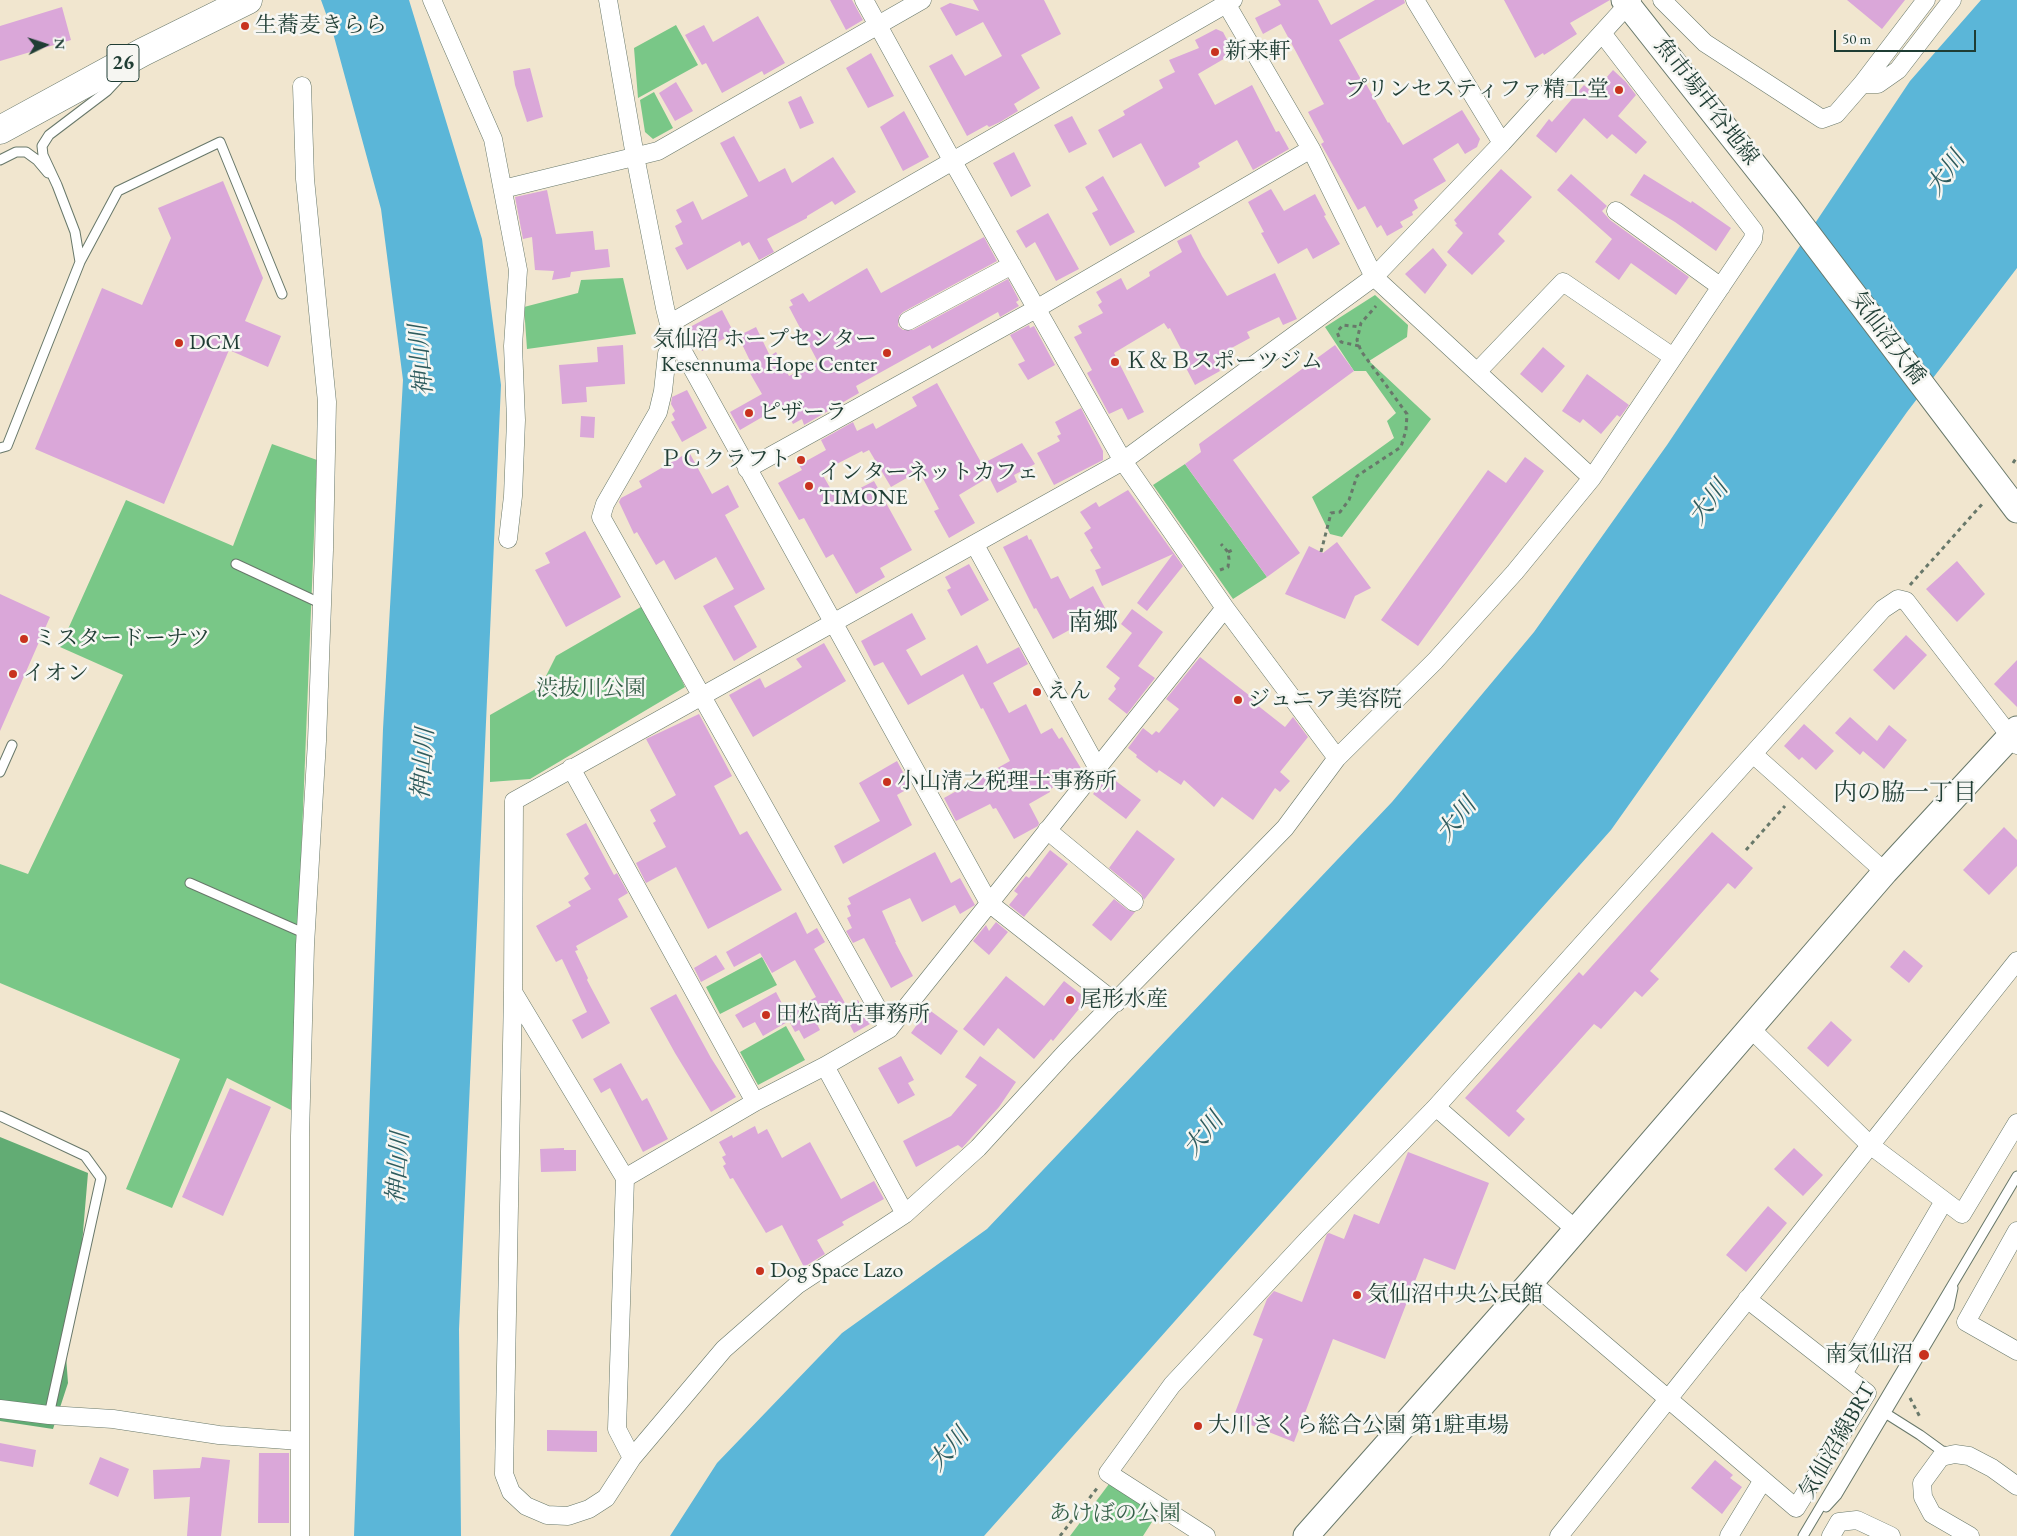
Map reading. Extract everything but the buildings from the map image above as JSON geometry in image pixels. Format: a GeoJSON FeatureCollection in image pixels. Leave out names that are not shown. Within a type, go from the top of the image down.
{"type":"FeatureCollection","features":[{"type":"Feature","properties":{"kind":"main road","name":"26"},"geometry":{"type":"LineString","coordinates":[[0,130],[143,52],[248,0]]}},
{"type":"Feature","properties":{"kind":"street"},"geometry":{"type":"LineString","coordinates":[[432,0],[493,139],[518,270],[513,346],[516,420],[508,539]]}},
{"type":"Feature","properties":{"kind":"street"},"geometry":{"type":"LineString","coordinates":[[609,0],[634,156],[673,332],[747,469],[989,903],[1116,1003]]}},
{"type":"Feature","properties":{"kind":"street"},"geometry":{"type":"LineString","coordinates":[[864,0],[1123,462],[1224,608],[1337,758]]}},
{"type":"Feature","properties":{"kind":"street"},"geometry":{"type":"LineString","coordinates":[[503,189],[658,151],[922,0]]}},
{"type":"Feature","properties":{"kind":"street"},"geometry":{"type":"LineString","coordinates":[[1415,0],[1502,143]]}},
{"type":"Feature","properties":{"kind":"street"},"geometry":{"type":"LineString","coordinates":[[1662,0],[1705,43],[1822,119],[1836,114],[1862,84],[1926,0]]}},
{"type":"Feature","properties":{"kind":"street"},"geometry":{"type":"LineString","coordinates":[[1862,84],[1878,84],[1898,70],[1952,0]]}},
{"type":"Feature","properties":{"kind":"street"},"geometry":{"type":"LineString","coordinates":[[889,1029],[601,517],[605,504],[658,412],[663,391],[667,354],[673,332],[952,160],[1228,1],[1311,149],[1374,277],[1592,478]]}},
{"type":"Feature","properties":{"kind":"street"},"geometry":{"type":"LineString","coordinates":[[1602,33],[1754,230],[1753,239],[1592,478],[1514,572],[1435,661],[1337,758],[1286,828],[1065,1053],[978,1148],[905,1214],[797,1285],[724,1349],[632,1458],[606,1498],[589,1509],[568,1516],[547,1515],[526,1506],[511,1492],[504,1474],[513,992],[514,801],[1123,462],[1374,277],[1502,143],[1602,33],[1628,1]]}},
{"type":"Feature","properties":{"kind":"street","name":"魚市場中谷地線"},"geometry":{"type":"LineString","coordinates":[[1628,1],[1786,205]]}},
{"type":"Feature","properties":{"kind":"street"},"geometry":{"type":"LineString","coordinates":[[300,1536],[300,1136],[306,934],[317,741],[327,402],[305,179],[302,86]]}},
{"type":"Feature","properties":{"kind":"street"},"geometry":{"type":"LineString","coordinates":[[747,469],[1036,309],[1311,149]]}},
{"type":"Feature","properties":{"kind":"street","name":"気仙沼大橋"},"geometry":{"type":"LineString","coordinates":[[1786,205],[2017,510]]}},
{"type":"Feature","properties":{"kind":"street"},"geometry":{"type":"LineString","coordinates":[[1616,211],[1721,287]]}},
{"type":"Feature","properties":{"kind":"street"},"geometry":{"type":"LineString","coordinates":[[908,321],[1012,265]]}},
{"type":"Feature","properties":{"kind":"street"},"geometry":{"type":"LineString","coordinates":[[1478,372],[1562,282],[1673,356]]}},
{"type":"Feature","properties":{"kind":"street"},"geometry":{"type":"LineString","coordinates":[[975,545],[1097,767]]}},
{"type":"Feature","properties":{"kind":"street"},"geometry":{"type":"LineString","coordinates":[[1206,1536],[1108,1474],[1172,1384],[1309,1238],[1436,1107],[1883,608],[1898,599],[1906,601],[2015,737],[1885,872],[1751,1029],[1575,1228],[1531,1282],[1306,1536]]}},
{"type":"Feature","properties":{"kind":"street"},"geometry":{"type":"LineString","coordinates":[[625,1178],[755,1102],[825,1066],[889,1029],[1224,608]]}},
{"type":"Feature","properties":{"kind":"street"},"geometry":{"type":"LineString","coordinates":[[1753,754],[1885,872]]}},
{"type":"Feature","properties":{"kind":"street"},"geometry":{"type":"LineString","coordinates":[[571,768],[755,1102]]}},
{"type":"Feature","properties":{"kind":"street"},"geometry":{"type":"LineString","coordinates":[[1047,830],[1134,902]]}},
{"type":"Feature","properties":{"kind":"street"},"geometry":{"type":"LineString","coordinates":[[1559,1536],[2017,961]]}},
{"type":"Feature","properties":{"kind":"street"},"geometry":{"type":"LineString","coordinates":[[513,992],[625,1178],[617,1429],[632,1458]]}},
{"type":"Feature","properties":{"kind":"street"},"geometry":{"type":"LineString","coordinates":[[1751,1029],[1870,1145],[1962,1214],[2017,1124]]}},
{"type":"Feature","properties":{"kind":"street"},"geometry":{"type":"LineString","coordinates":[[825,1066],[905,1214]]}},
{"type":"Feature","properties":{"kind":"street"},"geometry":{"type":"LineString","coordinates":[[1436,1107],[1575,1228]]}},
{"type":"Feature","properties":{"kind":"street"},"geometry":{"type":"LineString","coordinates":[[1843,1374],[1944,1200]]}},
{"type":"Feature","properties":{"kind":"street"},"geometry":{"type":"LineString","coordinates":[[2017,1231],[1966,1322],[2017,1351]]}},
{"type":"Feature","properties":{"kind":"street"},"geometry":{"type":"LineString","coordinates":[[1531,1282],[1796,1508],[1867,1393],[1747,1299]]}},
{"type":"Feature","properties":{"kind":"street"},"geometry":{"type":"LineString","coordinates":[[0,1409],[49,1415],[113,1418],[219,1435],[300,1441]]}},
{"type":"Feature","properties":{"kind":"street"},"geometry":{"type":"LineString","coordinates":[[1970,1536],[1932,1514],[1923,1497],[1922,1483],[1941,1457],[1955,1454],[1969,1456],[1992,1468],[2017,1486]]}},
{"type":"Feature","properties":{"kind":"street"},"geometry":{"type":"LineString","coordinates":[[1729,1536],[1763,1480]]}},
{"type":"Feature","properties":{"kind":"street"},"geometry":{"type":"LineString","coordinates":[[1831,1536],[1839,1522],[1857,1520],[1891,1536]]}},
{"type":"Feature","properties":{"kind":"lane"},"geometry":{"type":"LineString","coordinates":[[80,263],[75,232],[43,155],[42,146],[49,135],[107,91],[143,52]]}},
{"type":"Feature","properties":{"kind":"lane"},"geometry":{"type":"LineString","coordinates":[[0,448],[7,446],[80,263],[118,191],[220,142],[282,294]]}},
{"type":"Feature","properties":{"kind":"lane"},"geometry":{"type":"LineString","coordinates":[[0,160],[16,152],[26,152],[37,160],[57,185]]}},
{"type":"Feature","properties":{"kind":"lane"},"geometry":{"type":"LineString","coordinates":[[236,564],[322,604]]}},
{"type":"Feature","properties":{"kind":"lane"},"geometry":{"type":"LineString","coordinates":[[0,772],[12,745]]}},
{"type":"Feature","properties":{"kind":"lane"},"geometry":{"type":"LineString","coordinates":[[190,882],[306,934]]}},
{"type":"Feature","properties":{"kind":"lane"},"geometry":{"type":"LineString","coordinates":[[0,1116],[85,1156],[101,1178],[49,1415]]}},
{"type":"Feature","properties":{"kind":"lane","name":"気仙沼線BRT"},"geometry":{"type":"LineString","coordinates":[[1804,1536],[1815,1518],[1837,1495],[1882,1412],[1949,1307],[1955,1280],[2017,1176]]}},
{"type":"Feature","properties":{"kind":"lane"},"geometry":{"type":"LineString","coordinates":[[1882,1412],[1942,1451],[1955,1454]]}},
{"type":"Feature","properties":{"kind":"lane"},"geometry":{"type":"LineString","coordinates":[[1932,1443],[1936,1454],[1935,1465]]}},
{"type":"Feature","properties":{"kind":"path"},"geometry":{"type":"LineString","coordinates":[[1321,552],[1331,513],[1340,512],[1348,500],[1357,476],[1401,447],[1406,430],[1407,414],[1393,397],[1359,346],[1357,340],[1361,323],[1376,306]]}},
{"type":"Feature","properties":{"kind":"path"},"geometry":{"type":"LineString","coordinates":[[1359,346],[1341,342],[1337,332],[1343,326],[1360,327]]}},
{"type":"Feature","properties":{"kind":"path"},"geometry":{"type":"LineString","coordinates":[[2013,463],[2017,457]]}},
{"type":"Feature","properties":{"kind":"path"},"geometry":{"type":"LineString","coordinates":[[1898,599],[1986,500]]}},
{"type":"Feature","properties":{"kind":"path"},"geometry":{"type":"LineString","coordinates":[[1220,570],[1228,567],[1228,552],[1221,544]]}},
{"type":"Feature","properties":{"kind":"path"},"geometry":{"type":"LineString","coordinates":[[1228,552],[1235,548]]}},
{"type":"Feature","properties":{"kind":"path"},"geometry":{"type":"LineString","coordinates":[[1746,850],[1788,804]]}},
{"type":"Feature","properties":{"kind":"path"},"geometry":{"type":"LineString","coordinates":[[1060,1536],[1108,1474]]}},
{"type":"Feature","properties":{"kind":"green space"},"geometry":{"type":"Polygon","coordinates":[[[676,25],[698,65],[638,98],[634,48],[676,25]]]}},
{"type":"Feature","properties":{"kind":"green space"},"geometry":{"type":"Polygon","coordinates":[[[654,92],[673,128],[653,139],[645,132],[640,100],[654,92]]]}},
{"type":"Feature","properties":{"kind":"green space"},"geometry":{"type":"Polygon","coordinates":[[[623,278],[636,334],[527,349],[524,307],[578,293],[581,280],[623,278]]]}},
{"type":"Feature","properties":{"kind":"green space"},"geometry":{"type":"Polygon","coordinates":[[[1375,295],[1408,325],[1407,337],[1369,361],[1431,419],[1342,537],[1330,534],[1312,497],[1394,438],[1387,421],[1396,413],[1366,371],[1354,371],[1325,327],[1375,295]]]}},
{"type":"Feature","properties":{"kind":"green space"},"geometry":{"type":"Polygon","coordinates":[[[272,444],[317,460],[291,1110],[227,1078],[172,1208],[126,1189],[180,1059],[0,983],[0,864],[28,874],[123,675],[60,647],[126,500],[233,546],[272,444]]]}},
{"type":"Feature","properties":{"kind":"green space"},"geometry":{"type":"Polygon","coordinates":[[[1185,464],[1267,577],[1233,599],[1153,485],[1185,464]]]}},
{"type":"Feature","properties":{"kind":"green space","name":"渋抜川公園"},"geometry":{"type":"Polygon","coordinates":[[[646,604],[685,687],[530,779],[490,782],[490,715],[541,686],[556,656],[646,604]]]}},
{"type":"Feature","properties":{"kind":"green space"},"geometry":{"type":"Polygon","coordinates":[[[762,957],[777,985],[720,1014],[706,987],[762,957]]]}},
{"type":"Feature","properties":{"kind":"green space"},"geometry":{"type":"Polygon","coordinates":[[[786,1026],[805,1060],[758,1085],[740,1052],[786,1026]]]}},
{"type":"Feature","properties":{"kind":"green space"},"geometry":{"type":"Polygon","coordinates":[[[0,1137],[88,1173],[82,1244],[64,1329],[68,1383],[53,1429],[0,1421],[0,1137]]]}},
{"type":"Feature","properties":{"kind":"green space","name":"あけぼの公園"},"geometry":{"type":"Polygon","coordinates":[[[1109,1484],[1157,1514],[1143,1536],[1070,1536],[1109,1484]]]}},
{"type":"Feature","properties":{"kind":"water","name":"神山川"},"geometry":{"type":"Polygon","coordinates":[[[321,0],[409,0],[482,239],[501,385],[459,1329],[461,1536],[354,1536],[383,729],[403,380],[381,209],[333,33],[321,0]]]}},
{"type":"Feature","properties":{"kind":"water","name":"大川"},"geometry":{"type":"Polygon","coordinates":[[[1981,0],[2017,0],[2017,268],[1907,412],[1611,830],[984,1536],[670,1536],[717,1463],[842,1333],[987,1229],[1392,802],[1534,632],[1667,445],[1910,81],[1981,0]]]}},
{"type":"Feature","properties":{"kind":"place","name":"生蕎麦きらら"},"geometry":{"type":"Point","coordinates":[245,26]}},
{"type":"Feature","properties":{"kind":"place","name":"新来軒"},"geometry":{"type":"Point","coordinates":[1215,52]}},
{"type":"Feature","properties":{"kind":"place","name":"プリンセスティファ精工堂"},"geometry":{"type":"Point","coordinates":[1619,90]}},
{"type":"Feature","properties":{"kind":"place","name":"DCM"},"geometry":{"type":"Point","coordinates":[179,343]}},
{"type":"Feature","properties":{"kind":"place","name":"気仙沼 ホープセンター Kesennuma Hope Center"},"geometry":{"type":"Point","coordinates":[887,353]}},
{"type":"Feature","properties":{"kind":"place","name":"Ｋ＆Ｂスポーツジム"},"geometry":{"type":"Point","coordinates":[1115,362]}},
{"type":"Feature","properties":{"kind":"place","name":"ピザーラ"},"geometry":{"type":"Point","coordinates":[749,413]}},
{"type":"Feature","properties":{"kind":"place","name":"ＰＣクラフト"},"geometry":{"type":"Point","coordinates":[801,460]}},
{"type":"Feature","properties":{"kind":"place","name":"インターネットカフェ TIMONE"},"geometry":{"type":"Point","coordinates":[809,486]}},
{"type":"Feature","properties":{"kind":"place","name":"ミスタードーナツ"},"geometry":{"type":"Point","coordinates":[24,639]}},
{"type":"Feature","properties":{"kind":"place","name":"イオン"},"geometry":{"type":"Point","coordinates":[13,674]}},
{"type":"Feature","properties":{"kind":"place","name":"えん"},"geometry":{"type":"Point","coordinates":[1037,692]}},
{"type":"Feature","properties":{"kind":"place","name":"ジュニア美容院"},"geometry":{"type":"Point","coordinates":[1238,700]}},
{"type":"Feature","properties":{"kind":"place","name":"小山清之税理士事務所"},"geometry":{"type":"Point","coordinates":[887,782]}},
{"type":"Feature","properties":{"kind":"place","name":"尾形水産"},"geometry":{"type":"Point","coordinates":[1070,1000]}},
{"type":"Feature","properties":{"kind":"place","name":"田松商店事務所"},"geometry":{"type":"Point","coordinates":[766,1015]}},
{"type":"Feature","properties":{"kind":"place","name":"Dog Space Lazo"},"geometry":{"type":"Point","coordinates":[760,1271]}},
{"type":"Feature","properties":{"kind":"place","name":"気仙沼中央公民館"},"geometry":{"type":"Point","coordinates":[1357,1295]}},
{"type":"Feature","properties":{"kind":"place","name":"南気仙沼"},"geometry":{"type":"Point","coordinates":[1924,1355]}},
{"type":"Feature","properties":{"kind":"place","name":"大川さくら総合公園 第1駐車場"},"geometry":{"type":"Point","coordinates":[1198,1426]}},
{"type":"Feature","properties":{"kind":"district","name":"南郷"},"geometry":{"type":"Point","coordinates":[1093,623]}},
{"type":"Feature","properties":{"kind":"district","name":"内の脇一丁目"},"geometry":{"type":"Point","coordinates":[1905,793]}}]}
